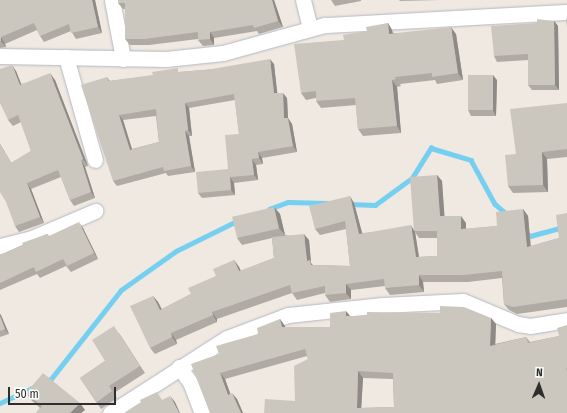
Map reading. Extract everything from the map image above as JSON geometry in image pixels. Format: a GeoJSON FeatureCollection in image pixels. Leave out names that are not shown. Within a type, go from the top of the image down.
{"type":"FeatureCollection","features":[{"type":"Feature","properties":{"kind":"street"},"geometry":{"type":"LineString","coordinates":[[112,0],[123,59]]}},
{"type":"Feature","properties":{"kind":"street"},"geometry":{"type":"LineString","coordinates":[[303,0],[310,28]]}},
{"type":"Feature","properties":{"kind":"street"},"geometry":{"type":"LineString","coordinates":[[0,56],[166,59],[223,53],[272,41],[310,28],[513,7],[567,12]]}},
{"type":"Feature","properties":{"kind":"street"},"geometry":{"type":"LineString","coordinates":[[66,57],[95,160]]}},
{"type":"Feature","properties":{"kind":"street"},"geometry":{"type":"LineString","coordinates":[[0,246],[32,238],[95,211]]}},
{"type":"Feature","properties":{"kind":"street"},"geometry":{"type":"LineString","coordinates":[[110,413],[179,367],[227,338],[288,315],[382,305],[463,301],[518,324],[530,326],[567,320]]}},
{"type":"Feature","properties":{"kind":"street"},"geometry":{"type":"LineString","coordinates":[[179,367],[190,382],[202,413]]}},
{"type":"Feature","properties":{"kind":"building"},"geometry":{"type":"Polygon","coordinates":[[[0,0],[92,0],[98,27],[71,33],[69,24],[40,36],[34,23],[1,37],[0,41],[0,0]]]}},
{"type":"Feature","properties":{"kind":"building"},"geometry":{"type":"Polygon","coordinates":[[[118,0],[272,0],[278,21],[254,28],[253,25],[210,32],[210,39],[198,40],[198,32],[144,39],[125,39],[125,3],[118,3],[118,0]]]}},
{"type":"Feature","properties":{"kind":"building"},"geometry":{"type":"Polygon","coordinates":[[[537,19],[554,21],[555,85],[528,85],[528,54],[494,56],[491,26],[537,23],[537,19]]]}},
{"type":"Feature","properties":{"kind":"building"},"geometry":{"type":"Polygon","coordinates":[[[388,23],[389,34],[451,27],[458,73],[432,77],[432,73],[395,77],[396,79],[392,80],[397,126],[358,129],[355,98],[316,101],[316,91],[301,93],[294,44],[344,40],[343,35],[367,31],[366,27],[388,23]]]}},
{"type":"Feature","properties":{"kind":"building"},"geometry":{"type":"Polygon","coordinates":[[[270,59],[274,93],[283,93],[284,118],[288,118],[293,146],[258,152],[259,158],[252,159],[254,175],[230,177],[231,190],[198,193],[196,172],[228,169],[225,135],[239,134],[234,94],[185,103],[188,130],[185,131],[191,166],[164,171],[163,167],[113,181],[81,85],[107,77],[108,81],[153,75],[152,72],[178,68],[178,72],[206,70],[270,59]],[[156,109],[119,115],[130,150],[159,142],[156,109]]]}},
{"type":"Feature","properties":{"kind":"building"},"geometry":{"type":"Polygon","coordinates":[[[12,65],[20,85],[50,73],[83,159],[81,160],[91,192],[70,200],[58,170],[27,183],[40,217],[15,226],[6,202],[0,192],[0,145],[11,163],[31,151],[18,115],[8,120],[0,103],[0,69],[12,65]]]}},
{"type":"Feature","properties":{"kind":"building"},"geometry":{"type":"Polygon","coordinates":[[[468,75],[493,75],[493,110],[468,110],[468,75]]]}},
{"type":"Feature","properties":{"kind":"building"},"geometry":{"type":"Polygon","coordinates":[[[567,103],[567,149],[542,152],[543,185],[508,186],[505,155],[516,154],[510,109],[567,103]]]}},
{"type":"Feature","properties":{"kind":"building"},"geometry":{"type":"Polygon","coordinates":[[[437,175],[440,216],[461,216],[461,229],[497,226],[496,212],[523,209],[527,247],[559,238],[556,215],[567,213],[567,299],[513,307],[504,304],[502,271],[463,275],[419,275],[419,285],[385,288],[384,279],[346,284],[346,293],[325,295],[325,286],[292,293],[290,285],[212,312],[213,315],[171,333],[172,337],[150,348],[130,306],[153,296],[160,310],[191,294],[188,288],[216,276],[213,269],[234,260],[239,271],[274,258],[272,237],[304,234],[307,261],[310,260],[311,265],[350,266],[345,221],[315,229],[309,206],[350,196],[359,234],[411,225],[416,257],[437,256],[437,231],[414,231],[410,177],[437,175]]]}},
{"type":"Feature","properties":{"kind":"building"},"geometry":{"type":"Polygon","coordinates":[[[274,207],[279,228],[237,238],[232,217],[274,207]]]}},
{"type":"Feature","properties":{"kind":"building"},"geometry":{"type":"Polygon","coordinates":[[[79,222],[94,253],[67,266],[63,259],[36,272],[34,267],[0,283],[0,255],[23,245],[22,243],[47,234],[49,236],[79,222]]]}},
{"type":"Feature","properties":{"kind":"building"},"geometry":{"type":"Polygon","coordinates":[[[440,306],[464,307],[491,318],[490,346],[526,337],[528,343],[559,336],[557,328],[567,325],[567,413],[264,413],[265,399],[295,401],[294,366],[308,359],[305,349],[220,373],[228,395],[232,393],[241,413],[210,413],[191,364],[219,354],[216,346],[258,334],[257,328],[280,319],[282,327],[330,327],[330,313],[346,311],[346,316],[367,316],[367,312],[440,313],[440,306]],[[358,371],[357,408],[394,407],[393,373],[358,371]]]}},
{"type":"Feature","properties":{"kind":"building"},"geometry":{"type":"Polygon","coordinates":[[[0,316],[5,329],[0,331],[0,316]]]}},
{"type":"Feature","properties":{"kind":"building"},"geometry":{"type":"Polygon","coordinates":[[[114,326],[140,366],[109,386],[112,391],[97,402],[80,378],[105,361],[92,340],[114,326]]]}},
{"type":"Feature","properties":{"kind":"building"},"geometry":{"type":"Polygon","coordinates":[[[43,373],[80,403],[70,413],[36,413],[42,406],[26,393],[43,373]]]}},
{"type":"Feature","properties":{"kind":"building"},"geometry":{"type":"Polygon","coordinates":[[[157,392],[162,400],[170,396],[179,413],[124,413],[141,402],[140,400],[157,392]]]}},
{"type":"Feature","properties":{"kind":"waterway"},"geometry":{"type":"LineString","coordinates":[[349,204],[375,205],[412,178],[431,148],[471,160],[495,204],[507,214]]}},
{"type":"Feature","properties":{"kind":"waterway"},"geometry":{"type":"LineString","coordinates":[[269,209],[288,202],[328,203]]}},
{"type":"Feature","properties":{"kind":"waterway"},"geometry":{"type":"LineString","coordinates":[[46,381],[51,379],[121,290],[176,251],[239,220]]}},
{"type":"Feature","properties":{"kind":"waterway"},"geometry":{"type":"LineString","coordinates":[[525,232],[530,236],[567,226]]}},
{"type":"Feature","properties":{"kind":"waterway"},"geometry":{"type":"LineString","coordinates":[[0,403],[34,387]]}}]}
